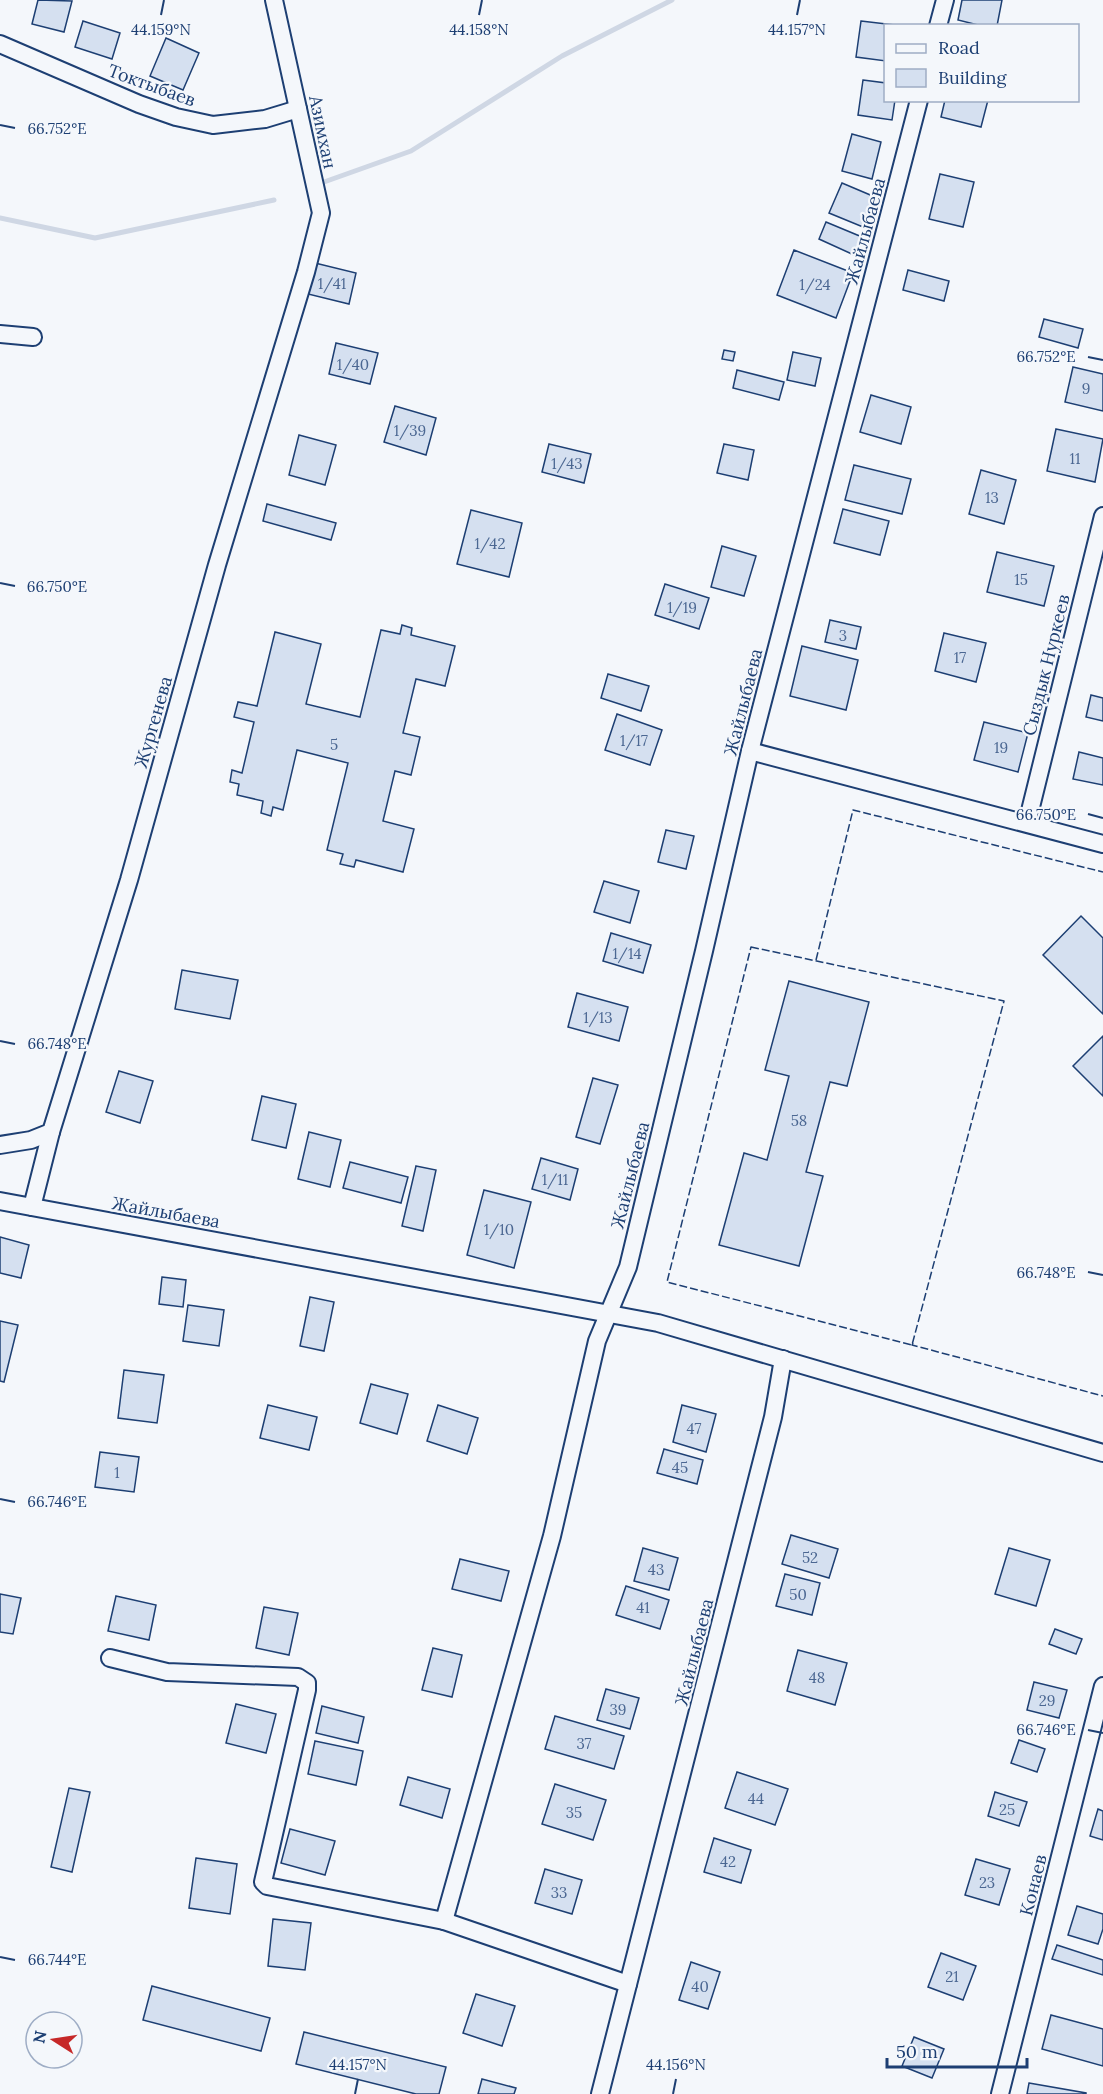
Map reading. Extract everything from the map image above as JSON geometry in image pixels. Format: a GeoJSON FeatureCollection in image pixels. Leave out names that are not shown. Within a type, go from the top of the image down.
{"type":"FeatureCollection","features":[{"type":"Feature","properties":{"kind":"street","name":"Азимхан"},"geometry":{"type":"LineString","coordinates":[[274,0],[321,213],[306,272]]}},
{"type":"Feature","properties":{"kind":"street"},"geometry":{"type":"LineString","coordinates":[[939,24],[945,0]]}},
{"type":"Feature","properties":{"kind":"street","name":"Токтыбаев"},"geometry":{"type":"LineString","coordinates":[[0,44],[139,104],[176,117],[213,125],[265,119],[298,110]]}},
{"type":"Feature","properties":{"kind":"street","name":"Жайлыбаева"},"geometry":{"type":"LineString","coordinates":[[609,1313],[628,1267],[750,751],[918,102]]}},
{"type":"Feature","properties":{"kind":"street","name":"Жургенева"},"geometry":{"type":"LineString","coordinates":[[32,1207],[51,1132],[129,880],[214,576],[306,272]]}},
{"type":"Feature","properties":{"kind":"street"},"geometry":{"type":"LineString","coordinates":[[0,334],[33,337]]}},
{"type":"Feature","properties":{"kind":"street","name":"Сыздык Нуркеев"},"geometry":{"type":"LineString","coordinates":[[1028,823],[1103,516]]}},
{"type":"Feature","properties":{"kind":"street"},"geometry":{"type":"LineString","coordinates":[[750,751],[1103,844]]}},
{"type":"Feature","properties":{"kind":"street"},"geometry":{"type":"LineString","coordinates":[[0,1145],[31,1140],[51,1132]]}},
{"type":"Feature","properties":{"kind":"street","name":"Жайлыбаева"},"geometry":{"type":"LineString","coordinates":[[0,1201],[609,1313],[658,1323],[783,1359],[771,1428],[600,2094]]}},
{"type":"Feature","properties":{"kind":"street"},"geometry":{"type":"LineString","coordinates":[[444,1921],[552,1536],[597,1341],[609,1313]]}},
{"type":"Feature","properties":{"kind":"street"},"geometry":{"type":"LineString","coordinates":[[783,1359],[1103,1453]]}},
{"type":"Feature","properties":{"kind":"street"},"geometry":{"type":"LineString","coordinates":[[110,1658],[166,1672],[298,1677],[307,1683],[263,1882],[267,1886],[444,1921],[628,1984]]}},
{"type":"Feature","properties":{"kind":"street","name":"Конаев"},"geometry":{"type":"LineString","coordinates":[[1000,2094],[1103,1686]]}},
{"type":"Feature","properties":{"kind":"building"},"geometry":{"type":"Polygon","coordinates":[[[38,0],[72,1],[64,32],[32,24],[38,0]]]}},
{"type":"Feature","properties":{"kind":"building"},"geometry":{"type":"Polygon","coordinates":[[[962,0],[1002,0],[997,24],[974,24],[958,20],[962,0]]]}},
{"type":"Feature","properties":{"kind":"building"},"geometry":{"type":"Polygon","coordinates":[[[83,21],[120,33],[112,59],[75,47],[83,21]]]}},
{"type":"Feature","properties":{"kind":"building"},"geometry":{"type":"Polygon","coordinates":[[[861,21],[886,24],[884,24],[884,61],[856,57],[861,21]]]}},
{"type":"Feature","properties":{"kind":"building"},"geometry":{"type":"Polygon","coordinates":[[[166,38],[199,53],[183,90],[150,76],[166,38]]]}},
{"type":"Feature","properties":{"kind":"building"},"geometry":{"type":"Polygon","coordinates":[[[863,80],[884,83],[884,102],[895,102],[892,120],[858,115],[863,80]]]}},
{"type":"Feature","properties":{"kind":"building"},"geometry":{"type":"Polygon","coordinates":[[[945,102],[987,102],[981,127],[941,117],[945,102]]]}},
{"type":"Feature","properties":{"kind":"building"},"geometry":{"type":"Polygon","coordinates":[[[852,134],[881,142],[872,179],[842,171],[852,134]]]}},
{"type":"Feature","properties":{"kind":"building"},"geometry":{"type":"Polygon","coordinates":[[[940,174],[974,182],[963,227],[929,219],[940,174]]]}},
{"type":"Feature","properties":{"kind":"building"},"geometry":{"type":"Polygon","coordinates":[[[842,183],[875,197],[863,227],[829,213],[842,183]]]}},
{"type":"Feature","properties":{"kind":"building"},"geometry":{"type":"Polygon","coordinates":[[[826,222],[862,237],[854,255],[819,239],[826,222]]]}},
{"type":"Feature","properties":{"kind":"building"},"geometry":{"type":"Polygon","coordinates":[[[794,250],[853,273],[836,318],[777,295],[794,250]]]}},
{"type":"Feature","properties":{"kind":"building"},"geometry":{"type":"Polygon","coordinates":[[[315,263],[356,273],[349,304],[308,294],[315,263]]]}},
{"type":"Feature","properties":{"kind":"building"},"geometry":{"type":"Polygon","coordinates":[[[908,270],[949,281],[944,301],[903,290],[908,270]]]}},
{"type":"Feature","properties":{"kind":"building"},"geometry":{"type":"Polygon","coordinates":[[[1044,319],[1083,329],[1078,348],[1039,337],[1044,319]]]}},
{"type":"Feature","properties":{"kind":"building"},"geometry":{"type":"Polygon","coordinates":[[[336,343],[378,353],[370,384],[329,374],[336,343]]]}},
{"type":"Feature","properties":{"kind":"building"},"geometry":{"type":"Polygon","coordinates":[[[724,350],[735,352],[733,361],[722,359],[724,350]]]}},
{"type":"Feature","properties":{"kind":"building"},"geometry":{"type":"Polygon","coordinates":[[[793,352],[821,358],[815,386],[787,380],[793,352]]]}},
{"type":"Feature","properties":{"kind":"building"},"geometry":{"type":"Polygon","coordinates":[[[1073,367],[1103,374],[1103,411],[1065,402],[1073,367]]]}},
{"type":"Feature","properties":{"kind":"building"},"geometry":{"type":"Polygon","coordinates":[[[737,370],[784,382],[779,400],[733,388],[737,370]]]}},
{"type":"Feature","properties":{"kind":"building"},"geometry":{"type":"Polygon","coordinates":[[[871,395],[911,407],[901,444],[860,432],[871,395]]]}},
{"type":"Feature","properties":{"kind":"building"},"geometry":{"type":"Polygon","coordinates":[[[395,406],[436,418],[426,455],[384,442],[395,406]]]}},
{"type":"Feature","properties":{"kind":"building"},"geometry":{"type":"Polygon","coordinates":[[[1056,429],[1103,439],[1095,482],[1047,471],[1056,429]]]}},
{"type":"Feature","properties":{"kind":"building"},"geometry":{"type":"Polygon","coordinates":[[[299,435],[336,445],[325,485],[289,475],[299,435]]]}},
{"type":"Feature","properties":{"kind":"building"},"geometry":{"type":"Polygon","coordinates":[[[549,444],[591,454],[584,483],[542,472],[549,444]]]}},
{"type":"Feature","properties":{"kind":"building"},"geometry":{"type":"Polygon","coordinates":[[[724,444],[754,450],[748,480],[717,473],[724,444]]]}},
{"type":"Feature","properties":{"kind":"building"},"geometry":{"type":"Polygon","coordinates":[[[854,465],[911,479],[902,514],[845,500],[854,465]]]}},
{"type":"Feature","properties":{"kind":"building"},"geometry":{"type":"Polygon","coordinates":[[[981,470],[1016,480],[1004,524],[969,514],[981,470]]]}},
{"type":"Feature","properties":{"kind":"building"},"geometry":{"type":"Polygon","coordinates":[[[267,504],[336,523],[331,540],[263,521],[267,504]]]}},
{"type":"Feature","properties":{"kind":"building"},"geometry":{"type":"Polygon","coordinates":[[[843,509],[889,521],[880,555],[834,543],[843,509]]]}},
{"type":"Feature","properties":{"kind":"building"},"geometry":{"type":"Polygon","coordinates":[[[471,510],[522,523],[509,577],[457,564],[471,510]]]}},
{"type":"Feature","properties":{"kind":"building"},"geometry":{"type":"Polygon","coordinates":[[[722,546],[756,556],[744,596],[711,587],[722,546]]]}},
{"type":"Feature","properties":{"kind":"building"},"geometry":{"type":"Polygon","coordinates":[[[997,552],[1054,566],[1044,606],[987,592],[997,552]]]}},
{"type":"Feature","properties":{"kind":"building"},"geometry":{"type":"Polygon","coordinates":[[[665,584],[709,598],[699,629],[655,615],[665,584]]]}},
{"type":"Feature","properties":{"kind":"building"},"geometry":{"type":"Polygon","coordinates":[[[830,620],[861,627],[856,649],[825,642],[830,620]]]}},
{"type":"Feature","properties":{"kind":"building"},"geometry":{"type":"Polygon","coordinates":[[[402,625],[412,628],[411,635],[455,646],[445,686],[416,679],[403,733],[420,737],[411,775],[395,771],[383,821],[414,829],[403,872],[356,860],[354,867],[340,864],[343,854],[327,850],[348,763],[297,750],[283,810],[273,807],[271,816],[261,813],[263,801],[237,795],[239,784],[230,782],[232,770],[242,773],[254,722],[234,717],[238,702],[257,706],[275,632],[321,644],[306,704],[360,717],[381,630],[400,634],[402,625]]]}},
{"type":"Feature","properties":{"kind":"building"},"geometry":{"type":"Polygon","coordinates":[[[944,633],[986,643],[976,682],[935,671],[944,633]]]}},
{"type":"Feature","properties":{"kind":"building"},"geometry":{"type":"Polygon","coordinates":[[[802,646],[858,660],[846,710],[790,696],[802,646]]]}},
{"type":"Feature","properties":{"kind":"building"},"geometry":{"type":"Polygon","coordinates":[[[608,674],[649,686],[641,711],[601,698],[608,674]]]}},
{"type":"Feature","properties":{"kind":"building"},"geometry":{"type":"Polygon","coordinates":[[[1091,695],[1103,698],[1103,721],[1086,717],[1091,695]]]}},
{"type":"Feature","properties":{"kind":"building"},"geometry":{"type":"Polygon","coordinates":[[[617,714],[662,730],[650,765],[605,750],[617,714]]]}},
{"type":"Feature","properties":{"kind":"building"},"geometry":{"type":"Polygon","coordinates":[[[984,722],[1028,733],[1018,772],[974,760],[984,722]]]}},
{"type":"Feature","properties":{"kind":"building"},"geometry":{"type":"Polygon","coordinates":[[[1079,752],[1103,758],[1103,785],[1073,779],[1079,752]]]}},
{"type":"Feature","properties":{"kind":"building"},"geometry":{"type":"Polygon","coordinates":[[[666,830],[694,836],[686,869],[658,862],[666,830]]]}},
{"type":"Feature","properties":{"kind":"building"},"geometry":{"type":"Polygon","coordinates":[[[604,881],[639,891],[630,923],[594,912],[604,881]]]}},
{"type":"Feature","properties":{"kind":"building"},"geometry":{"type":"Polygon","coordinates":[[[1081,916],[1103,938],[1103,1014],[1043,955],[1081,916]]]}},
{"type":"Feature","properties":{"kind":"building"},"geometry":{"type":"Polygon","coordinates":[[[611,933],[651,945],[643,973],[603,961],[611,933]]]}},
{"type":"Feature","properties":{"kind":"building"},"geometry":{"type":"Polygon","coordinates":[[[182,970],[238,980],[230,1019],[175,1009],[182,970]]]}},
{"type":"Feature","properties":{"kind":"building"},"geometry":{"type":"Polygon","coordinates":[[[789,981],[869,1002],[847,1086],[830,1082],[806,1172],[823,1176],[799,1266],[719,1245],[744,1153],[767,1160],[789,1076],[765,1070],[789,981]]]}},
{"type":"Feature","properties":{"kind":"building"},"geometry":{"type":"Polygon","coordinates":[[[577,993],[628,1007],[619,1041],[568,1027],[577,993]]]}},
{"type":"Feature","properties":{"kind":"building"},"geometry":{"type":"Polygon","coordinates":[[[1103,1036],[1103,1096],[1073,1066],[1103,1036]]]}},
{"type":"Feature","properties":{"kind":"building"},"geometry":{"type":"Polygon","coordinates":[[[119,1071],[153,1081],[140,1123],[106,1112],[119,1071]]]}},
{"type":"Feature","properties":{"kind":"building"},"geometry":{"type":"Polygon","coordinates":[[[593,1078],[618,1085],[600,1144],[576,1137],[593,1078]]]}},
{"type":"Feature","properties":{"kind":"building"},"geometry":{"type":"Polygon","coordinates":[[[262,1096],[296,1104],[286,1148],[252,1140],[262,1096]]]}},
{"type":"Feature","properties":{"kind":"building"},"geometry":{"type":"Polygon","coordinates":[[[309,1132],[341,1140],[330,1187],[298,1179],[309,1132]]]}},
{"type":"Feature","properties":{"kind":"building"},"geometry":{"type":"Polygon","coordinates":[[[541,1158],[578,1169],[570,1200],[532,1189],[541,1158]]]}},
{"type":"Feature","properties":{"kind":"building"},"geometry":{"type":"Polygon","coordinates":[[[350,1162],[408,1177],[401,1203],[343,1188],[350,1162]]]}},
{"type":"Feature","properties":{"kind":"building"},"geometry":{"type":"Polygon","coordinates":[[[416,1166],[436,1170],[423,1231],[402,1226],[416,1166]]]}},
{"type":"Feature","properties":{"kind":"building"},"geometry":{"type":"Polygon","coordinates":[[[484,1190],[531,1202],[514,1268],[467,1255],[484,1190]]]}},
{"type":"Feature","properties":{"kind":"building"},"geometry":{"type":"Polygon","coordinates":[[[0,1237],[29,1245],[21,1278],[0,1273],[0,1237]]]}},
{"type":"Feature","properties":{"kind":"building"},"geometry":{"type":"Polygon","coordinates":[[[162,1277],[186,1280],[183,1307],[159,1304],[162,1277]]]}},
{"type":"Feature","properties":{"kind":"building"},"geometry":{"type":"Polygon","coordinates":[[[310,1297],[334,1302],[324,1351],[300,1346],[310,1297]]]}},
{"type":"Feature","properties":{"kind":"building"},"geometry":{"type":"Polygon","coordinates":[[[188,1305],[224,1310],[219,1346],[183,1341],[188,1305]]]}},
{"type":"Feature","properties":{"kind":"building"},"geometry":{"type":"Polygon","coordinates":[[[0,1321],[18,1325],[4,1382],[0,1381],[0,1321]]]}},
{"type":"Feature","properties":{"kind":"building"},"geometry":{"type":"Polygon","coordinates":[[[124,1370],[164,1375],[157,1423],[118,1418],[124,1370]]]}},
{"type":"Feature","properties":{"kind":"building"},"geometry":{"type":"Polygon","coordinates":[[[371,1384],[408,1394],[397,1434],[360,1423],[371,1384]]]}},
{"type":"Feature","properties":{"kind":"building"},"geometry":{"type":"Polygon","coordinates":[[[268,1405],[317,1417],[309,1450],[260,1438],[268,1405]]]}},
{"type":"Feature","properties":{"kind":"building"},"geometry":{"type":"Polygon","coordinates":[[[438,1405],[478,1418],[467,1454],[427,1441],[438,1405]]]}},
{"type":"Feature","properties":{"kind":"building"},"geometry":{"type":"Polygon","coordinates":[[[682,1405],[716,1414],[706,1452],[673,1442],[682,1405]]]}},
{"type":"Feature","properties":{"kind":"building"},"geometry":{"type":"Polygon","coordinates":[[[664,1449],[703,1460],[697,1484],[657,1473],[664,1449]]]}},
{"type":"Feature","properties":{"kind":"building"},"geometry":{"type":"Polygon","coordinates":[[[100,1452],[139,1457],[134,1492],[95,1487],[100,1452]]]}},
{"type":"Feature","properties":{"kind":"building"},"geometry":{"type":"Polygon","coordinates":[[[791,1535],[838,1549],[829,1578],[782,1564],[791,1535]]]}},
{"type":"Feature","properties":{"kind":"building"},"geometry":{"type":"Polygon","coordinates":[[[643,1548],[678,1558],[669,1590],[634,1581],[643,1548]]]}},
{"type":"Feature","properties":{"kind":"building"},"geometry":{"type":"Polygon","coordinates":[[[1009,1548],[1050,1560],[1036,1606],[995,1594],[1009,1548]]]}},
{"type":"Feature","properties":{"kind":"building"},"geometry":{"type":"Polygon","coordinates":[[[460,1559],[509,1571],[501,1601],[452,1589],[460,1559]]]}},
{"type":"Feature","properties":{"kind":"building"},"geometry":{"type":"Polygon","coordinates":[[[785,1574],[820,1583],[812,1615],[776,1606],[785,1574]]]}},
{"type":"Feature","properties":{"kind":"building"},"geometry":{"type":"Polygon","coordinates":[[[626,1586],[669,1600],[660,1629],[616,1615],[626,1586]]]}},
{"type":"Feature","properties":{"kind":"building"},"geometry":{"type":"Polygon","coordinates":[[[0,1594],[21,1598],[13,1634],[0,1632],[0,1594]]]}},
{"type":"Feature","properties":{"kind":"building"},"geometry":{"type":"Polygon","coordinates":[[[116,1596],[156,1605],[149,1640],[108,1631],[116,1596]]]}},
{"type":"Feature","properties":{"kind":"building"},"geometry":{"type":"Polygon","coordinates":[[[264,1607],[298,1613],[289,1655],[256,1648],[264,1607]]]}},
{"type":"Feature","properties":{"kind":"building"},"geometry":{"type":"Polygon","coordinates":[[[1055,1629],[1082,1639],[1076,1654],[1049,1644],[1055,1629]]]}},
{"type":"Feature","properties":{"kind":"building"},"geometry":{"type":"Polygon","coordinates":[[[433,1648],[462,1655],[452,1697],[422,1690],[433,1648]]]}},
{"type":"Feature","properties":{"kind":"building"},"geometry":{"type":"Polygon","coordinates":[[[798,1650],[847,1663],[835,1705],[787,1691],[798,1650]]]}},
{"type":"Feature","properties":{"kind":"building"},"geometry":{"type":"Polygon","coordinates":[[[1034,1682],[1067,1690],[1059,1718],[1027,1710],[1034,1682]]]}},
{"type":"Feature","properties":{"kind":"building"},"geometry":{"type":"Polygon","coordinates":[[[606,1689],[639,1698],[630,1729],[597,1720],[606,1689]]]}},
{"type":"Feature","properties":{"kind":"building"},"geometry":{"type":"Polygon","coordinates":[[[236,1704],[276,1714],[266,1753],[226,1743],[236,1704]]]}},
{"type":"Feature","properties":{"kind":"building"},"geometry":{"type":"Polygon","coordinates":[[[322,1706],[364,1717],[358,1743],[316,1733],[322,1706]]]}},
{"type":"Feature","properties":{"kind":"building"},"geometry":{"type":"Polygon","coordinates":[[[555,1716],[624,1736],[614,1769],[545,1749],[555,1716]]]}},
{"type":"Feature","properties":{"kind":"building"},"geometry":{"type":"Polygon","coordinates":[[[1019,1740],[1045,1749],[1037,1772],[1011,1763],[1019,1740]]]}},
{"type":"Feature","properties":{"kind":"building"},"geometry":{"type":"Polygon","coordinates":[[[315,1741],[363,1751],[356,1785],[308,1774],[315,1741]]]}},
{"type":"Feature","properties":{"kind":"building"},"geometry":{"type":"Polygon","coordinates":[[[737,1772],[788,1789],[775,1825],[725,1808],[737,1772]]]}},
{"type":"Feature","properties":{"kind":"building"},"geometry":{"type":"Polygon","coordinates":[[[408,1777],[450,1789],[442,1818],[400,1805],[408,1777]]]}},
{"type":"Feature","properties":{"kind":"building"},"geometry":{"type":"Polygon","coordinates":[[[555,1784],[606,1800],[593,1840],[542,1824],[555,1784]]]}},
{"type":"Feature","properties":{"kind":"building"},"geometry":{"type":"Polygon","coordinates":[[[69,1788],[90,1792],[72,1872],[51,1867],[69,1788]]]}},
{"type":"Feature","properties":{"kind":"building"},"geometry":{"type":"Polygon","coordinates":[[[995,1792],[1027,1802],[1019,1826],[988,1816],[995,1792]]]}},
{"type":"Feature","properties":{"kind":"building"},"geometry":{"type":"Polygon","coordinates":[[[1098,1809],[1103,1811],[1103,1840],[1090,1836],[1098,1809]]]}},
{"type":"Feature","properties":{"kind":"building"},"geometry":{"type":"Polygon","coordinates":[[[290,1829],[335,1841],[325,1875],[281,1863],[290,1829]]]}},
{"type":"Feature","properties":{"kind":"building"},"geometry":{"type":"Polygon","coordinates":[[[714,1838],[751,1850],[741,1883],[704,1872],[714,1838]]]}},
{"type":"Feature","properties":{"kind":"building"},"geometry":{"type":"Polygon","coordinates":[[[196,1858],[237,1864],[230,1914],[189,1908],[196,1858]]]}},
{"type":"Feature","properties":{"kind":"building"},"geometry":{"type":"Polygon","coordinates":[[[976,1859],[1010,1869],[999,1905],[965,1895],[976,1859]]]}},
{"type":"Feature","properties":{"kind":"building"},"geometry":{"type":"Polygon","coordinates":[[[545,1869],[582,1880],[572,1914],[535,1903],[545,1869]]]}},
{"type":"Feature","properties":{"kind":"building"},"geometry":{"type":"Polygon","coordinates":[[[1077,1906],[1103,1914],[1103,1929],[1098,1944],[1068,1935],[1077,1906]]]}},
{"type":"Feature","properties":{"kind":"building"},"geometry":{"type":"Polygon","coordinates":[[[273,1919],[311,1923],[305,1970],[268,1966],[273,1919]]]}},
{"type":"Feature","properties":{"kind":"building"},"geometry":{"type":"Polygon","coordinates":[[[1057,1945],[1103,1960],[1103,1975],[1052,1959],[1057,1945]]]}},
{"type":"Feature","properties":{"kind":"building"},"geometry":{"type":"Polygon","coordinates":[[[941,1953],[976,1966],[963,2000],[928,1987],[941,1953]]]}},
{"type":"Feature","properties":{"kind":"building"},"geometry":{"type":"Polygon","coordinates":[[[691,1962],[720,1972],[708,2009],[679,2000],[691,1962]]]}},
{"type":"Feature","properties":{"kind":"building"},"geometry":{"type":"Polygon","coordinates":[[[152,1986],[270,2018],[261,2051],[143,2020],[152,1986]]]}},
{"type":"Feature","properties":{"kind":"building"},"geometry":{"type":"Polygon","coordinates":[[[476,1994],[515,2006],[502,2046],[463,2033],[476,1994]]]}},
{"type":"Feature","properties":{"kind":"building"},"geometry":{"type":"Polygon","coordinates":[[[1051,2015],[1103,2029],[1103,2066],[1042,2049],[1051,2015]]]}},
{"type":"Feature","properties":{"kind":"building"},"geometry":{"type":"Polygon","coordinates":[[[304,2032],[446,2067],[439,2094],[416,2094],[296,2064],[304,2032]]]}},
{"type":"Feature","properties":{"kind":"building"},"geometry":{"type":"Polygon","coordinates":[[[914,2037],[944,2049],[932,2078],[902,2066],[914,2037]]]}},
{"type":"Feature","properties":{"kind":"building"},"geometry":{"type":"Polygon","coordinates":[[[482,2079],[516,2088],[514,2094],[478,2094],[482,2079]]]}},
{"type":"Feature","properties":{"kind":"building"},"geometry":{"type":"Polygon","coordinates":[[[1029,2083],[1086,2093],[1086,2094],[1027,2094],[1029,2083]]]}},
{"type":"Feature","properties":{"kind":"waterway"},"geometry":{"type":"LineString","coordinates":[[324,182],[411,151],[562,56],[672,0]]}},
{"type":"Feature","properties":{"kind":"waterway"},"geometry":{"type":"LineString","coordinates":[[0,218],[95,238],[274,200]]}},
{"type":"Feature","properties":{"kind":"fence"},"geometry":{"type":"LineString","coordinates":[[816,960],[853,810],[1103,872]]}},
{"type":"Feature","properties":{"kind":"fence"},"geometry":{"type":"LineString","coordinates":[[751,947],[1004,1001],[912,1345],[667,1282],[751,947]]}},
{"type":"Feature","properties":{"kind":"fence"},"geometry":{"type":"LineString","coordinates":[[913,1343],[912,1345],[1103,1396]]}}]}
